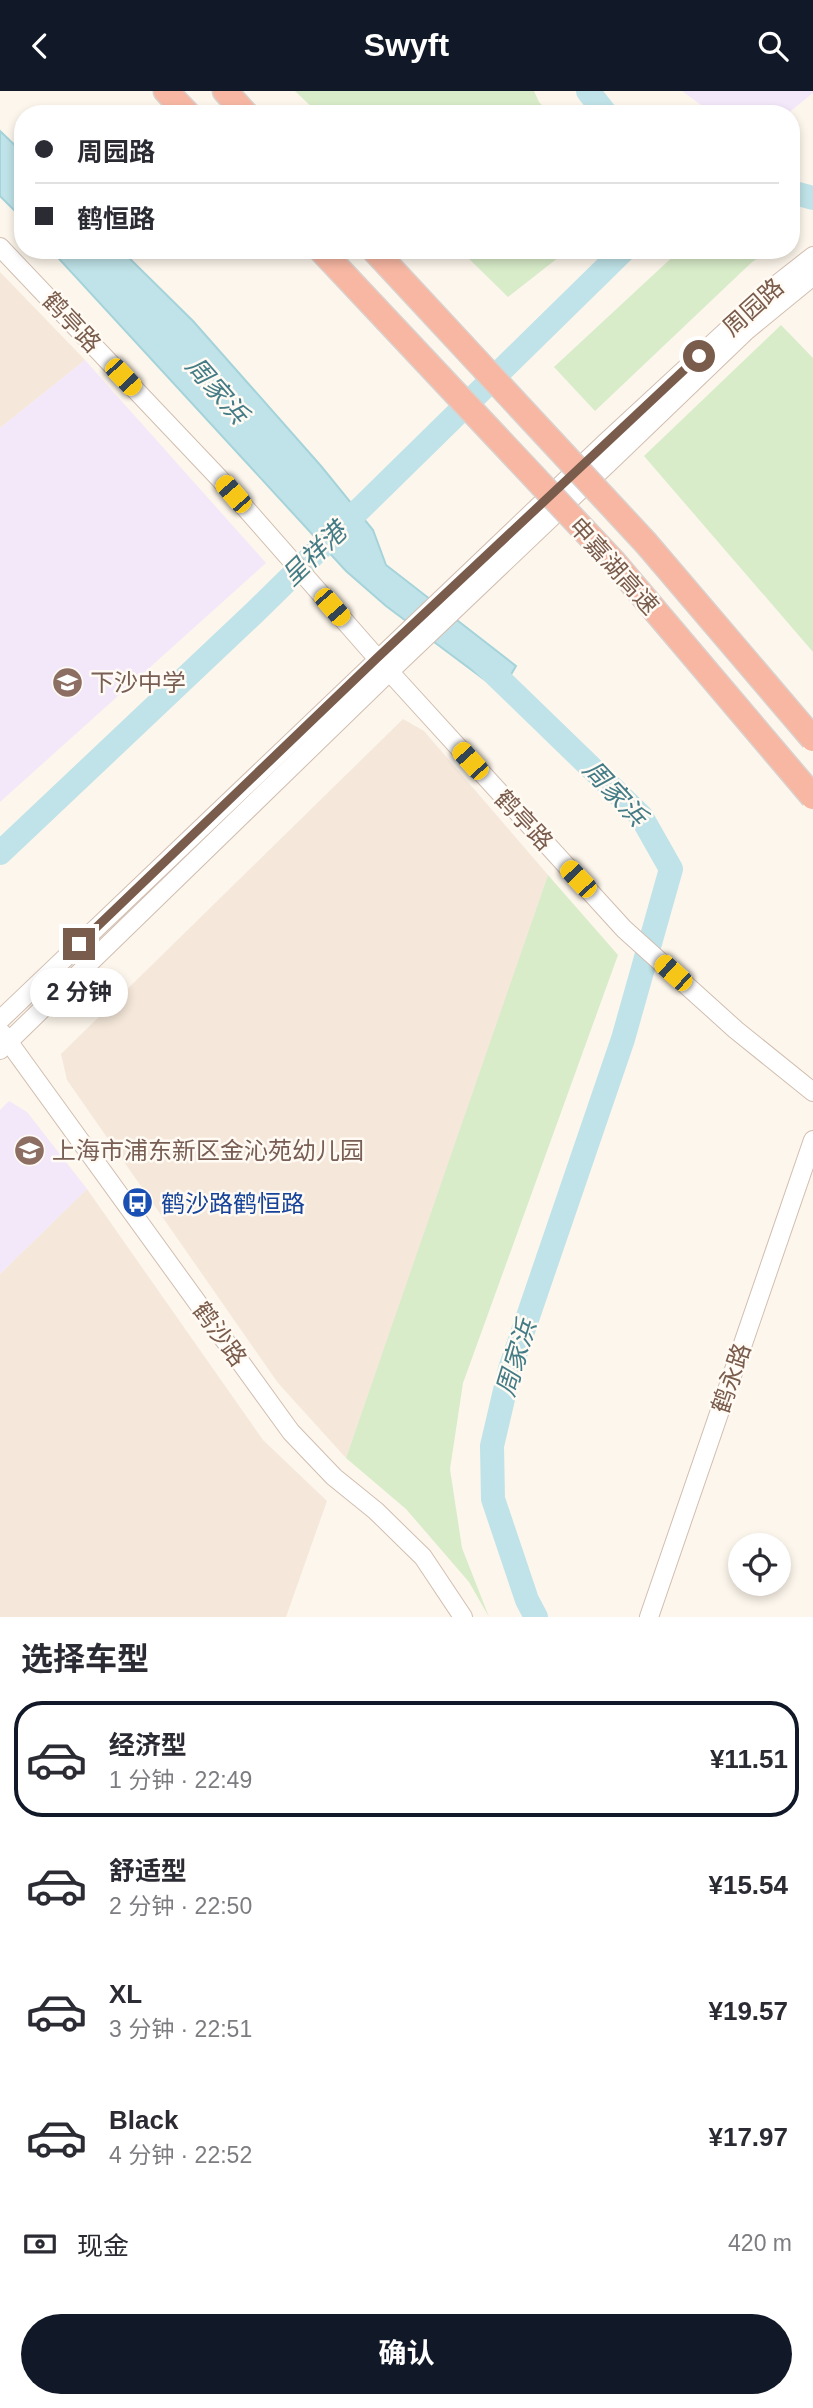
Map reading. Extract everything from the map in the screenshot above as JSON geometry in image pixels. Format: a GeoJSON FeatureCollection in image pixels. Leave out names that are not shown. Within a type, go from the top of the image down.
{"type":"FeatureCollection","features":[{"type":"Feature","properties":{"kind":"highway"},"geometry":{"type":"LineString","coordinates":[[166,91],[179,105]]}},
{"type":"Feature","properties":{"kind":"highway"},"geometry":{"type":"LineString","coordinates":[[225,91],[238,105]]}},
{"type":"Feature","properties":{"kind":"highway","name":"申嘉湖高速"},"geometry":{"type":"LineString","coordinates":[[329,259],[614,562],[813,797]]}},
{"type":"Feature","properties":{"kind":"highway","name":"申嘉湖高速"},"geometry":{"type":"LineString","coordinates":[[382,259],[646,543],[813,739]]}},
{"type":"Feature","properties":{"kind":"street","name":"鹤亭路"},"geometry":{"type":"LineString","coordinates":[[0,247],[219,478],[383,665],[624,929],[736,1030],[813,1092]]}},
{"type":"Feature","properties":{"kind":"street","name":"周园路"},"geometry":{"type":"LineString","coordinates":[[456,596],[776,285],[813,256]]}},
{"type":"Feature","properties":{"kind":"street","name":"周园路"},"geometry":{"type":"LineString","coordinates":[[456,596],[746,331],[813,276]]}},
{"type":"Feature","properties":{"kind":"street"},"geometry":{"type":"LineString","coordinates":[[0,1020],[456,596]]}},
{"type":"Feature","properties":{"kind":"street"},"geometry":{"type":"LineString","coordinates":[[3,1041],[383,665]]}},
{"type":"Feature","properties":{"kind":"street","name":"鹤沙路"},"geometry":{"type":"LineString","coordinates":[[3,1041],[291,1432],[334,1477],[376,1511],[423,1557],[463,1617]]}},
{"type":"Feature","properties":{"kind":"street","name":"鹤永路"},"geometry":{"type":"LineString","coordinates":[[649,1617],[813,1140]]}},
{"type":"Feature","properties":{"kind":"shaded area"},"geometry":{"type":"Polygon","coordinates":[[[682,91],[813,91],[798,105],[701,105],[682,91]]]}},
{"type":"Feature","properties":{"kind":"shaded area"},"geometry":{"type":"Polygon","coordinates":[[[0,272],[85,360],[0,428],[0,272]]]}},
{"type":"Feature","properties":{"kind":"shaded area","name":"下沙中学"},"geometry":{"type":"Polygon","coordinates":[[[85,360],[266,563],[0,802],[0,428],[85,360]]]}},
{"type":"Feature","properties":{"kind":"shaded area"},"geometry":{"type":"Polygon","coordinates":[[[403,719],[424,731],[548,875],[346,1458],[278,1383],[67,1080],[61,1054],[403,719]]]}},
{"type":"Feature","properties":{"kind":"shaded area","name":"上海市浦东新区金沁苑幼儿园"},"geometry":{"type":"Polygon","coordinates":[[[9,1101],[27,1112],[87,1189],[0,1274],[0,1110],[9,1101]]]}},
{"type":"Feature","properties":{"kind":"shaded area"},"geometry":{"type":"Polygon","coordinates":[[[87,1189],[263,1440],[327,1501],[286,1617],[0,1617],[0,1274],[87,1189]]]}},
{"type":"Feature","properties":{"kind":"green space"},"geometry":{"type":"Polygon","coordinates":[[[295,91],[534,91],[542,105],[310,105],[295,91]]]}},
{"type":"Feature","properties":{"kind":"green space"},"geometry":{"type":"Polygon","coordinates":[[[469,259],[557,259],[508,297],[469,259]]]}},
{"type":"Feature","properties":{"kind":"green space"},"geometry":{"type":"Polygon","coordinates":[[[670,259],[757,259],[595,411],[554,367],[670,259]]]}},
{"type":"Feature","properties":{"kind":"green space"},"geometry":{"type":"Polygon","coordinates":[[[781,325],[813,358],[813,652],[644,456],[781,325]]]}},
{"type":"Feature","properties":{"kind":"green space"},"geometry":{"type":"Polygon","coordinates":[[[548,875],[618,955],[463,1383],[450,1469],[462,1548],[489,1617],[469,1582],[406,1509],[346,1458],[548,875]]]}},
{"type":"Feature","properties":{"kind":"water"},"geometry":{"type":"Polygon","coordinates":[[[0,131],[14,144],[14,210],[0,196],[0,131]]]}},
{"type":"Feature","properties":{"kind":"water"},"geometry":{"type":"Polygon","coordinates":[[[59,259],[130,259],[193,321],[321,466],[373,530],[386,565],[516,666],[501,692],[386,606],[346,571],[59,259]]]}},
{"type":"Feature","properties":{"kind":"waterway"},"geometry":{"type":"LineString","coordinates":[[588,91],[599,105]]}},
{"type":"Feature","properties":{"kind":"waterway"},"geometry":{"type":"LineString","coordinates":[[800,194],[813,198]]}},
{"type":"Feature","properties":{"kind":"waterway","name":"呈祥港"},"geometry":{"type":"LineString","coordinates":[[0,853],[254,613],[615,259]]}},
{"type":"Feature","properties":{"kind":"waterway","name":"周家浜"},"geometry":{"type":"LineString","coordinates":[[481,661],[641,816],[671,869],[623,1039],[510,1369],[492,1446],[493,1499],[527,1600],[536,1617]]}},
{"type":"Feature","properties":{"kind":"place","name":"下沙中学"},"geometry":{"type":"Point","coordinates":[67,682]}},
{"type":"Feature","properties":{"kind":"place","name":"上海市浦东新区金沁苑幼儿园"},"geometry":{"type":"Point","coordinates":[29,1150]}},
{"type":"Feature","properties":{"kind":"place","name":"鹤沙路鹤恒路"},"geometry":{"type":"Point","coordinates":[138,1203]}},
{"type":"Feature","properties":{"kind":"route"},"geometry":{"type":"LineString","coordinates":[[79,944],[377,658],[699,356]]}}]}
